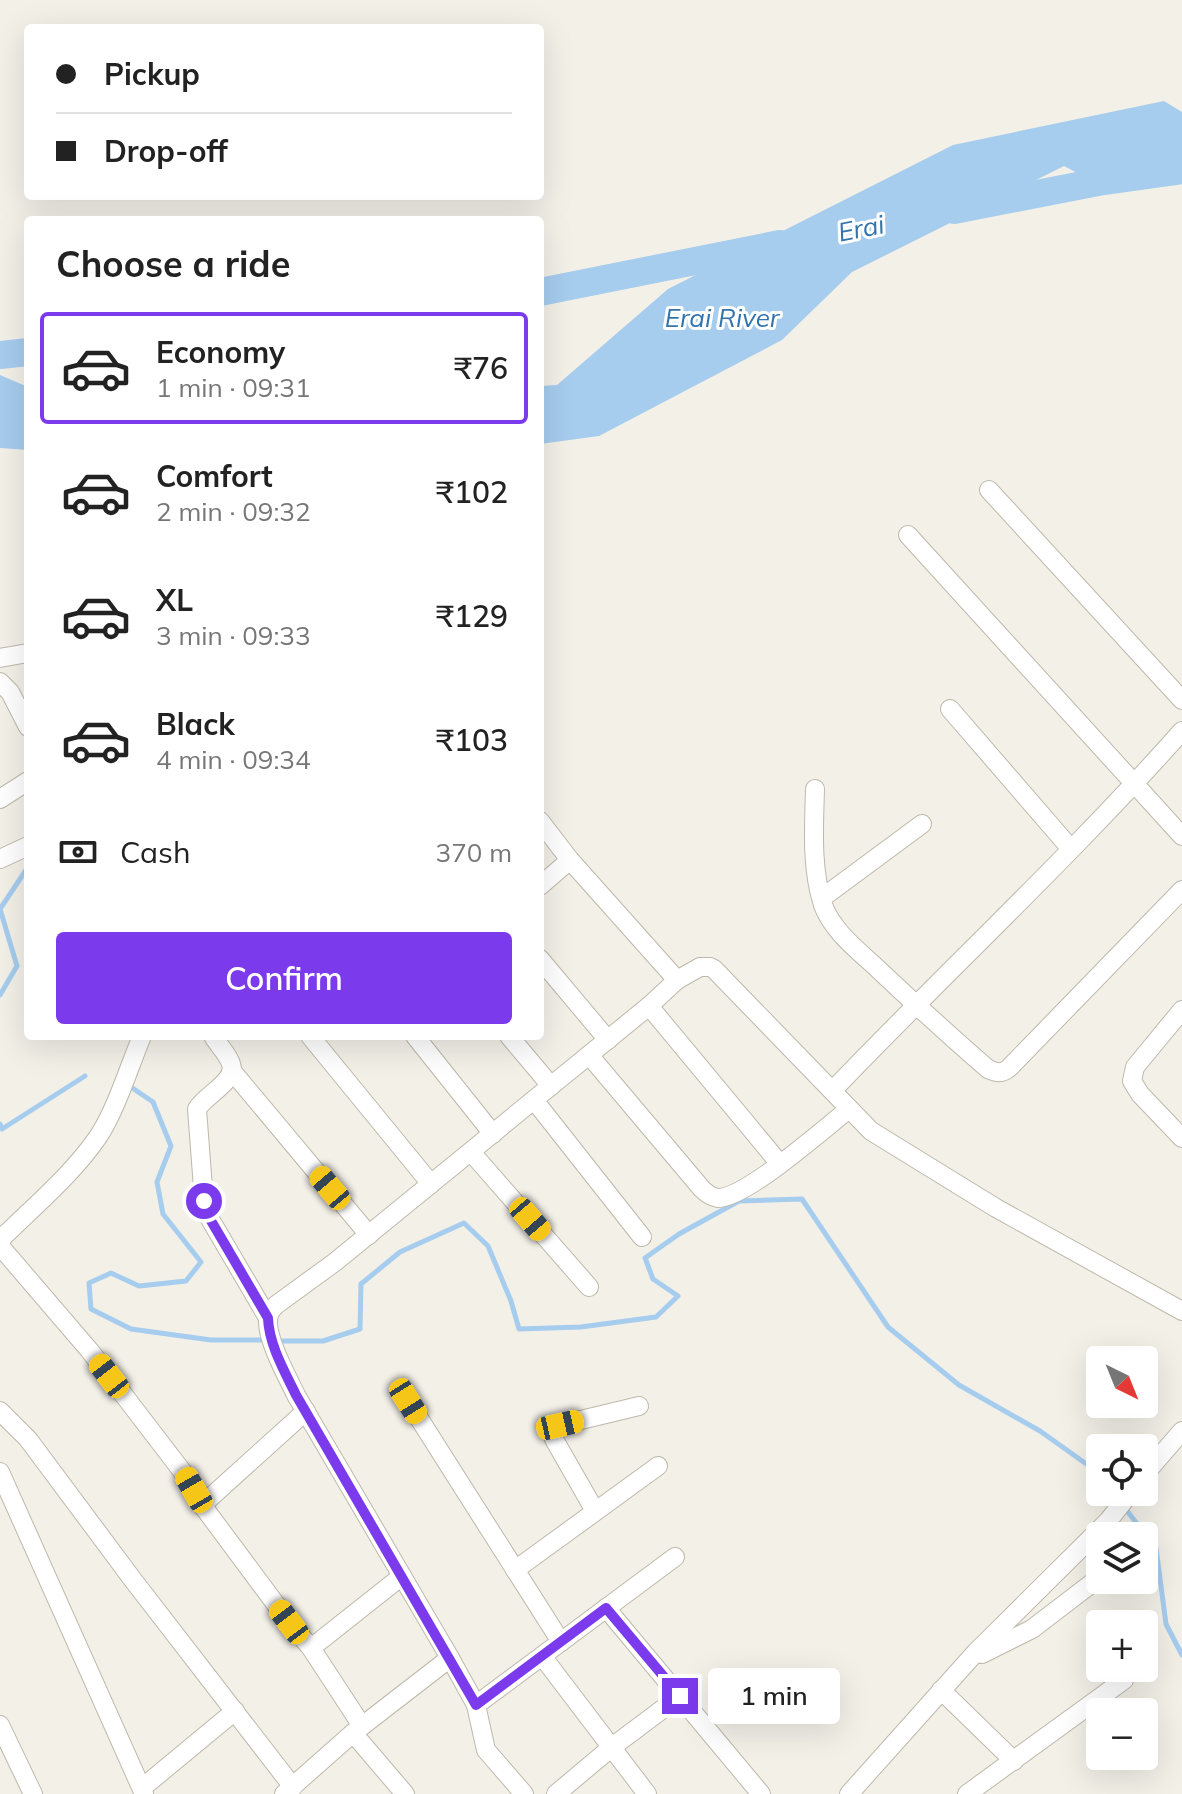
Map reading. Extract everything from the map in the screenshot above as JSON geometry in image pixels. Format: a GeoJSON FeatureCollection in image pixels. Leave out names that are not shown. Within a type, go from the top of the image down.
{"type":"FeatureCollection","features":[{"type":"Feature","properties":{"kind":"street"},"geometry":{"type":"LineString","coordinates":[[989,490],[1182,700]]}},
{"type":"Feature","properties":{"kind":"street"},"geometry":{"type":"LineString","coordinates":[[908,535],[1182,836]]}},
{"type":"Feature","properties":{"kind":"street"},"geometry":{"type":"LineString","coordinates":[[0,658],[24,654]]}},
{"type":"Feature","properties":{"kind":"street"},"geometry":{"type":"LineString","coordinates":[[0,682],[10,692],[24,719]]}},
{"type":"Feature","properties":{"kind":"street"},"geometry":{"type":"LineString","coordinates":[[950,709],[1071,849]]}},
{"type":"Feature","properties":{"kind":"street"},"geometry":{"type":"LineString","coordinates":[[833,1090],[1071,849],[1182,731]]}},
{"type":"Feature","properties":{"kind":"street"},"geometry":{"type":"LineString","coordinates":[[0,799],[24,784]]}},
{"type":"Feature","properties":{"kind":"street"},"geometry":{"type":"LineString","coordinates":[[815,789],[814,846],[818,885],[824,907],[836,929],[915,1004],[988,1069],[996,1072],[1003,1072],[1182,890]]}},
{"type":"Feature","properties":{"kind":"street"},"geometry":{"type":"LineString","coordinates":[[822,898],[922,824]]}},
{"type":"Feature","properties":{"kind":"street"},"geometry":{"type":"LineString","coordinates":[[544,826],[570,860],[677,980]]}},
{"type":"Feature","properties":{"kind":"street"},"geometry":{"type":"LineString","coordinates":[[0,859],[24,848]]}},
{"type":"Feature","properties":{"kind":"street"},"geometry":{"type":"LineString","coordinates":[[544,883],[570,860]]}},
{"type":"Feature","properties":{"kind":"street"},"geometry":{"type":"LineString","coordinates":[[544,964],[608,1040]]}},
{"type":"Feature","properties":{"kind":"street"},"geometry":{"type":"LineString","coordinates":[[268,1322],[276,1305],[369,1235],[677,980],[700,967],[714,969],[871,1131],[892,1146],[996,1208],[1182,1311]]}},
{"type":"Feature","properties":{"kind":"street"},"geometry":{"type":"LineString","coordinates":[[649,1006],[780,1164]]}},
{"type":"Feature","properties":{"kind":"street"},"geometry":{"type":"LineString","coordinates":[[1181,1013],[1135,1067],[1132,1081],[1140,1094],[1182,1138]]}},
{"type":"Feature","properties":{"kind":"street"},"geometry":{"type":"LineString","coordinates":[[140,1040],[99,1136],[0,1243],[90,1351],[185,1475],[202,1505],[311,1648],[357,1730],[405,1794]]}},
{"type":"Feature","properties":{"kind":"street"},"geometry":{"type":"LineString","coordinates":[[313,1040],[431,1184]]}},
{"type":"Feature","properties":{"kind":"street"},"geometry":{"type":"LineString","coordinates":[[418,1040],[493,1134]]}},
{"type":"Feature","properties":{"kind":"street"},"geometry":{"type":"LineString","coordinates":[[512,1040],[551,1086]]}},
{"type":"Feature","properties":{"kind":"street"},"geometry":{"type":"LineString","coordinates":[[216,1042],[229,1060],[232,1071],[369,1235]]}},
{"type":"Feature","properties":{"kind":"street"},"geometry":{"type":"LineString","coordinates":[[589,1055],[702,1189],[714,1198],[723,1198],[749,1186],[849,1109]]}},
{"type":"Feature","properties":{"kind":"street"},"geometry":{"type":"LineString","coordinates":[[232,1071],[197,1109],[204,1201],[210,1219],[268,1322],[277,1353],[306,1411],[476,1705],[486,1750],[524,1794]]}},
{"type":"Feature","properties":{"kind":"street"},"geometry":{"type":"LineString","coordinates":[[534,1100],[642,1237]]}},
{"type":"Feature","properties":{"kind":"street"},"geometry":{"type":"LineString","coordinates":[[471,1152],[589,1287]]}},
{"type":"Feature","properties":{"kind":"street"},"geometry":{"type":"LineString","coordinates":[[408,1401],[561,1642]]}},
{"type":"Feature","properties":{"kind":"street"},"geometry":{"type":"LineString","coordinates":[[595,1511],[555,1441],[553,1430],[560,1425],[639,1406]]}},
{"type":"Feature","properties":{"kind":"street"},"geometry":{"type":"LineString","coordinates":[[0,1411],[28,1439],[235,1711],[288,1790],[357,1730],[450,1658]]}},
{"type":"Feature","properties":{"kind":"street"},"geometry":{"type":"LineString","coordinates":[[202,1505],[306,1411]]}},
{"type":"Feature","properties":{"kind":"street"},"geometry":{"type":"LineString","coordinates":[[1158,1459],[1182,1431]]}},
{"type":"Feature","properties":{"kind":"street"},"geometry":{"type":"LineString","coordinates":[[515,1570],[658,1466]]}},
{"type":"Feature","properties":{"kind":"street"},"geometry":{"type":"LineString","coordinates":[[0,1472],[143,1791],[235,1711]]}},
{"type":"Feature","properties":{"kind":"street"},"geometry":{"type":"LineString","coordinates":[[849,1794],[968,1660],[1120,1506]]}},
{"type":"Feature","properties":{"kind":"street"},"geometry":{"type":"LineString","coordinates":[[476,1705],[675,1557]]}},
{"type":"Feature","properties":{"kind":"street"},"geometry":{"type":"LineString","coordinates":[[311,1648],[402,1576]]}},
{"type":"Feature","properties":{"kind":"street"},"geometry":{"type":"LineString","coordinates":[[968,1660],[1032,1629],[1086,1588]]}},
{"type":"Feature","properties":{"kind":"street"},"geometry":{"type":"LineString","coordinates":[[606,1608],[761,1794]]}},
{"type":"Feature","properties":{"kind":"street"},"geometry":{"type":"LineString","coordinates":[[542,1656],[647,1794]]}},
{"type":"Feature","properties":{"kind":"street"},"geometry":{"type":"LineString","coordinates":[[967,1794],[1121,1682]]}},
{"type":"Feature","properties":{"kind":"street"},"geometry":{"type":"LineString","coordinates":[[941,1690],[1014,1761]]}},
{"type":"Feature","properties":{"kind":"street"},"geometry":{"type":"LineString","coordinates":[[556,1794],[680,1696]]}},
{"type":"Feature","properties":{"kind":"street"},"geometry":{"type":"LineString","coordinates":[[0,1725],[33,1794]]}},
{"type":"Feature","properties":{"kind":"water","name":"Erai River"},"geometry":{"type":"Polygon","coordinates":[[[1164,101],[1182,112],[1182,180],[1108,189],[1064,166],[852,272],[782,340],[599,436],[544,443],[544,386],[557,385],[668,289],[953,145],[1164,101]]]}},
{"type":"Feature","properties":{"kind":"water"},"geometry":{"type":"Polygon","coordinates":[[[0,375],[24,385],[24,450],[0,448],[0,375]]]}},
{"type":"Feature","properties":{"kind":"waterway","name":"Erai"},"geometry":{"type":"LineString","coordinates":[[954,210],[1098,182],[1182,170]]}},
{"type":"Feature","properties":{"kind":"waterway","name":"Erai"},"geometry":{"type":"LineString","coordinates":[[544,291],[780,244]]}},
{"type":"Feature","properties":{"kind":"waterway","name":"Erai"},"geometry":{"type":"LineString","coordinates":[[0,355],[24,352]]}},
{"type":"Feature","properties":{"kind":"waterway"},"geometry":{"type":"LineString","coordinates":[[0,995],[17,966],[0,909],[24,873]]}},
{"type":"Feature","properties":{"kind":"waterway"},"geometry":{"type":"LineString","coordinates":[[0,1124],[2,1129],[85,1076]]}},
{"type":"Feature","properties":{"kind":"waterway"},"geometry":{"type":"LineString","coordinates":[[131,1087],[153,1102],[171,1146],[157,1182],[163,1214],[201,1262],[186,1281],[139,1286],[111,1273],[89,1283],[91,1309],[131,1329],[211,1340],[265,1340]]}},
{"type":"Feature","properties":{"kind":"waterway"},"geometry":{"type":"LineString","coordinates":[[275,1341],[323,1341],[360,1329],[361,1284],[400,1252],[464,1223],[488,1246],[519,1329],[581,1327],[656,1317],[678,1296],[653,1279],[645,1258],[679,1234],[739,1201],[802,1199],[888,1327],[959,1385],[1040,1431],[1086,1464]]}},
{"type":"Feature","properties":{"kind":"waterway"},"geometry":{"type":"LineString","coordinates":[[1124,1507],[1156,1548],[1166,1624],[1182,1655]]}},
{"type":"Feature","properties":{"kind":"route"},"geometry":{"type":"LineString","coordinates":[[204,1201],[210,1219],[268,1318],[277,1353],[296,1395],[476,1705],[606,1608],[680,1696]]}}]}
